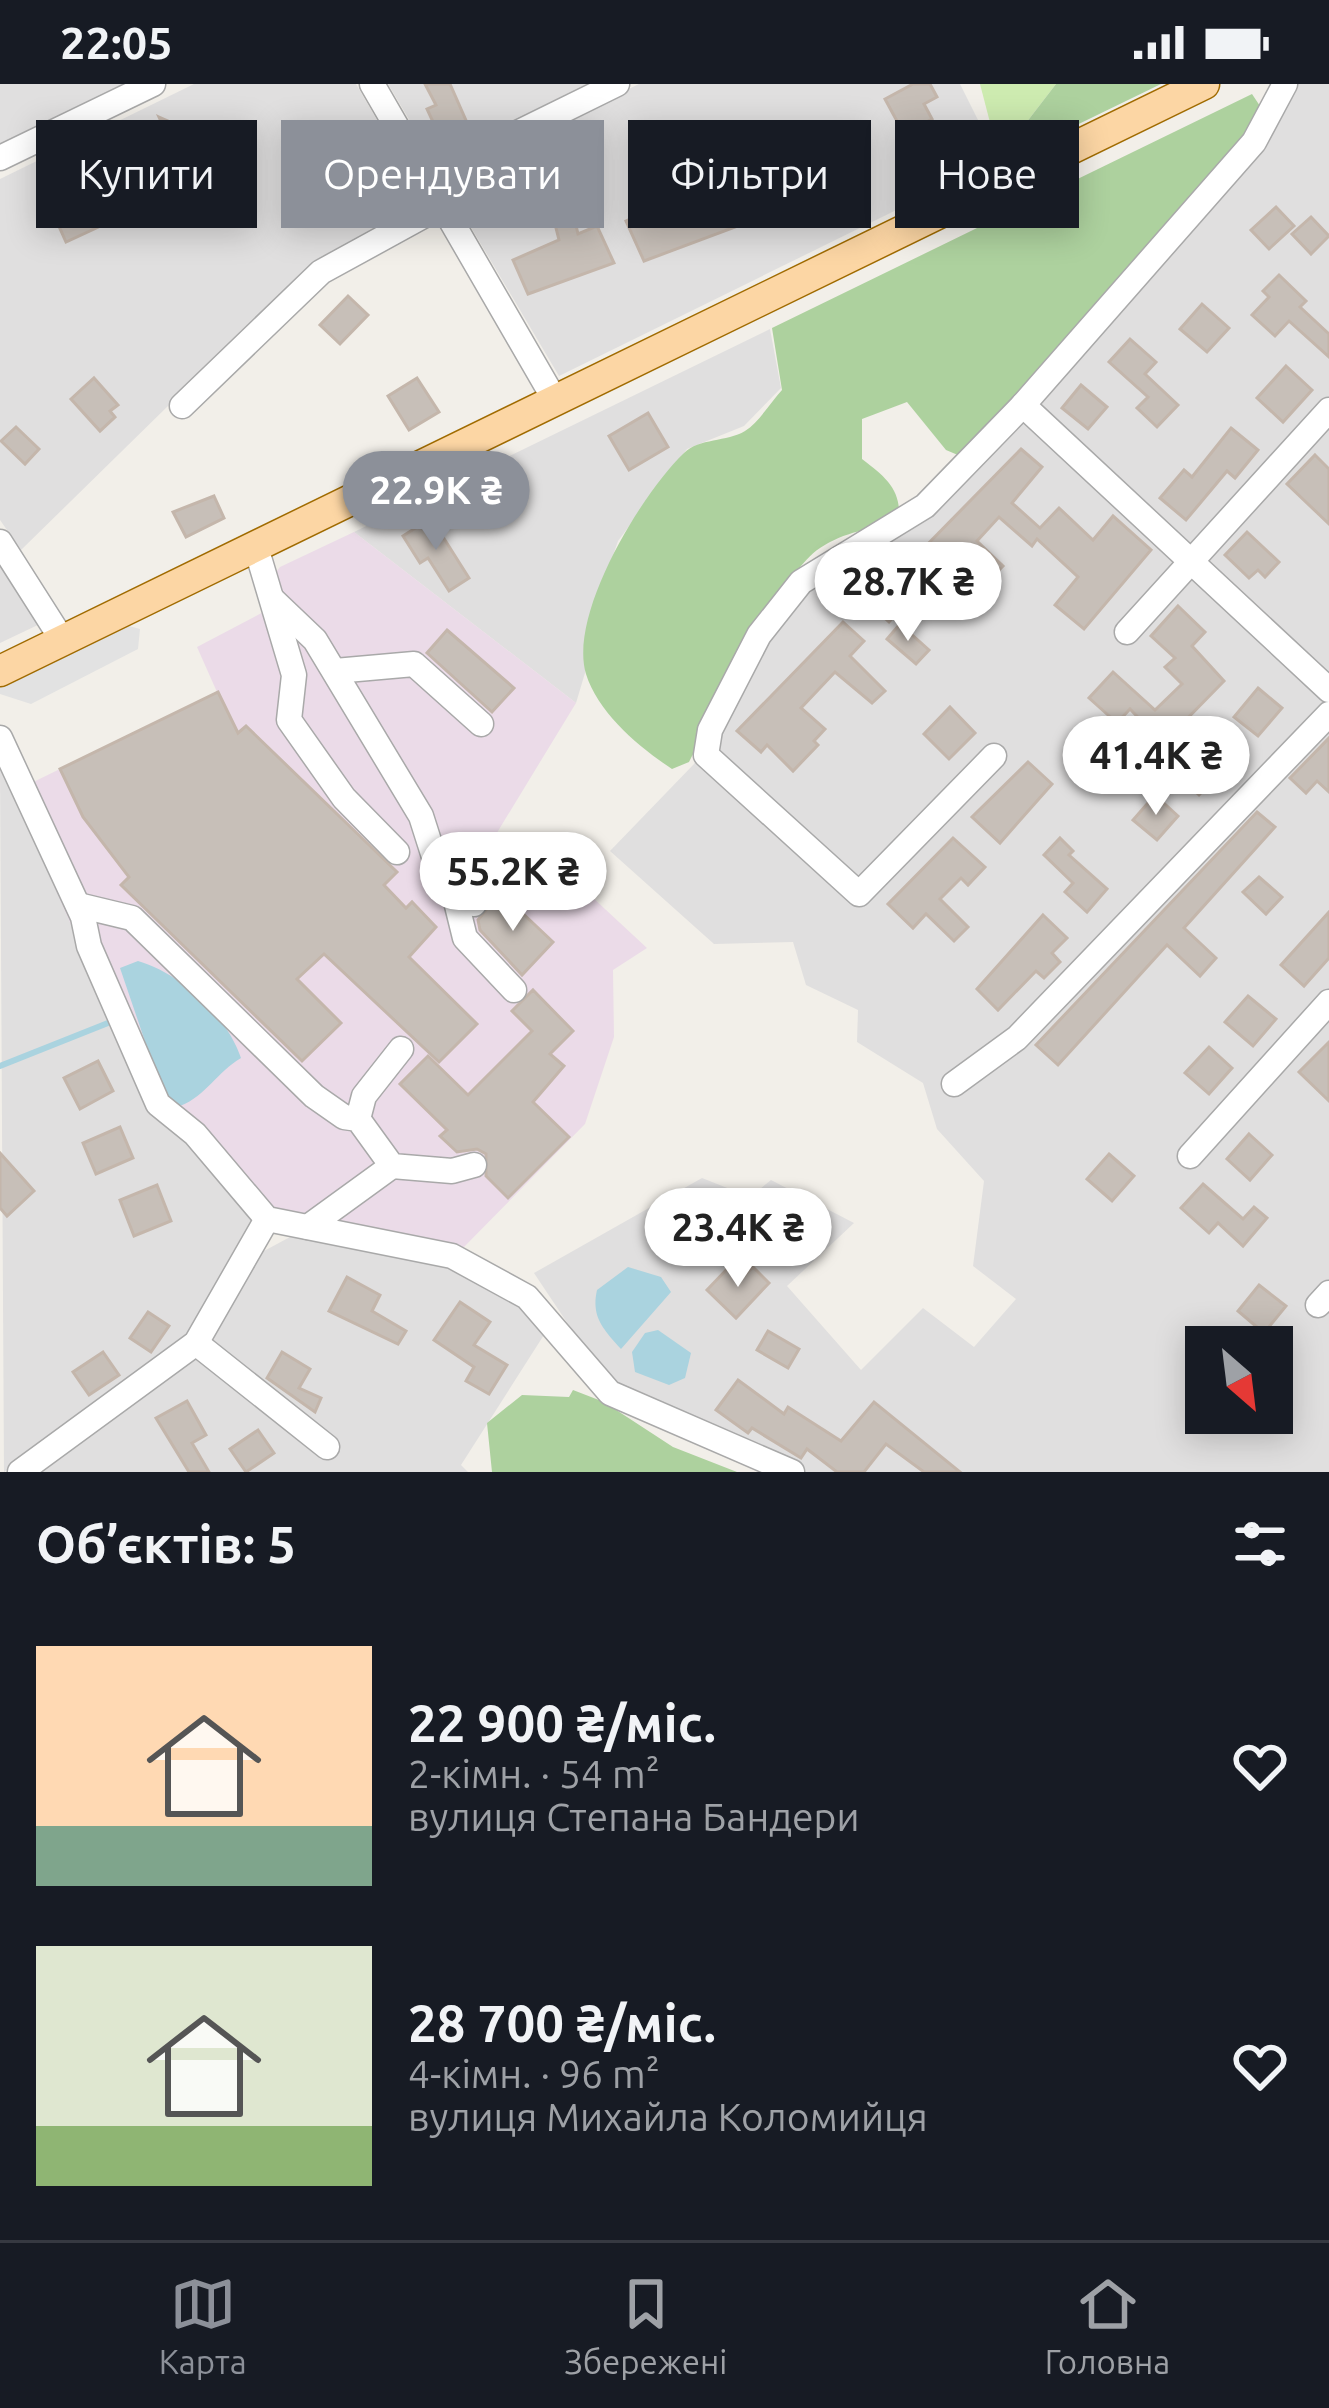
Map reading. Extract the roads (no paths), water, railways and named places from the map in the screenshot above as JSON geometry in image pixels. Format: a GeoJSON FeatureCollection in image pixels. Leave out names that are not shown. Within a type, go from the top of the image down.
{"type":"FeatureCollection","features":[{"type":"Feature","properties":{"kind":"main road"},"geometry":{"type":"LineString","coordinates":[[0,671],[1204,84]]}},
{"type":"Feature","properties":{"kind":"street"},"geometry":{"type":"LineString","coordinates":[[0,158],[153,84]]}},
{"type":"Feature","properties":{"kind":"street"},"geometry":{"type":"LineString","coordinates":[[372,84],[394,120]]}},
{"type":"Feature","properties":{"kind":"street"},"geometry":{"type":"LineString","coordinates":[[544,120],[617,84]]}},
{"type":"Feature","properties":{"kind":"street"},"geometry":{"type":"LineString","coordinates":[[994,756],[860,893],[706,755],[710,730],[759,635],[801,582],[925,506],[1023,405],[1254,142],[1286,84]]}},
{"type":"Feature","properties":{"kind":"street"},"geometry":{"type":"LineString","coordinates":[[182,406],[321,272],[401,228]]}},
{"type":"Feature","properties":{"kind":"street"},"geometry":{"type":"LineString","coordinates":[[458,228],[556,402]]}},
{"type":"Feature","properties":{"kind":"street"},"geometry":{"type":"LineString","coordinates":[[1023,405],[1329,691]]}},
{"type":"Feature","properties":{"kind":"street"},"geometry":{"type":"LineString","coordinates":[[1126,632],[1329,410]]}},
{"type":"Feature","properties":{"kind":"street"},"geometry":{"type":"LineString","coordinates":[[0,542],[62,641]]}},
{"type":"Feature","properties":{"kind":"street"},"geometry":{"type":"LineString","coordinates":[[255,544],[294,675],[289,720],[344,798],[397,852]]}},
{"type":"Feature","properties":{"kind":"street"},"geometry":{"type":"LineString","coordinates":[[273,600],[293,615],[334,671],[421,816],[436,863],[474,904]]}},
{"type":"Feature","properties":{"kind":"street"},"geometry":{"type":"LineString","coordinates":[[334,671],[414,664],[481,724]]}},
{"type":"Feature","properties":{"kind":"street"},"geometry":{"type":"LineString","coordinates":[[954,1084],[1017,1038],[1329,714]]}},
{"type":"Feature","properties":{"kind":"street"},"geometry":{"type":"LineString","coordinates":[[0,738],[78,905],[89,946],[158,1104],[195,1134],[267,1219],[452,1256],[526,1298],[610,1393],[792,1472]]}},
{"type":"Feature","properties":{"kind":"street"},"geometry":{"type":"LineString","coordinates":[[450,879],[465,938],[514,990]]}},
{"type":"Feature","properties":{"kind":"street"},"geometry":{"type":"LineString","coordinates":[[78,905],[131,918],[314,1096],[344,1117],[358,1119],[392,1166]]}},
{"type":"Feature","properties":{"kind":"street"},"geometry":{"type":"LineString","coordinates":[[1190,1156],[1329,1002]]}},
{"type":"Feature","properties":{"kind":"street"},"geometry":{"type":"LineString","coordinates":[[358,1119],[364,1096],[401,1049]]}},
{"type":"Feature","properties":{"kind":"street"},"geometry":{"type":"LineString","coordinates":[[308,1227],[392,1166],[452,1172],[474,1165]]}},
{"type":"Feature","properties":{"kind":"street"},"geometry":{"type":"LineString","coordinates":[[20,1472],[196,1343],[267,1219]]}},
{"type":"Feature","properties":{"kind":"street"},"geometry":{"type":"LineString","coordinates":[[196,1343],[327,1447]]}},
{"type":"Feature","properties":{"kind":"water"},"geometry":{"type":"Polygon","coordinates":[[[138,961],[170,975],[200,998],[225,1027],[241,1058],[180,1106],[164,1097],[120,968],[138,961]]]}},
{"type":"Feature","properties":{"kind":"water"},"geometry":{"type":"Polygon","coordinates":[[[628,1267],[661,1277],[671,1292],[621,1349],[600,1322],[596,1299],[597,1290],[628,1267]]]}},
{"type":"Feature","properties":{"kind":"water"},"geometry":{"type":"Polygon","coordinates":[[[658,1330],[691,1353],[685,1378],[669,1385],[635,1372],[632,1352],[645,1333],[658,1330]]]}},
{"type":"Feature","properties":{"kind":"waterway"},"geometry":{"type":"LineString","coordinates":[[0,1066],[113,1021]]}}]}
